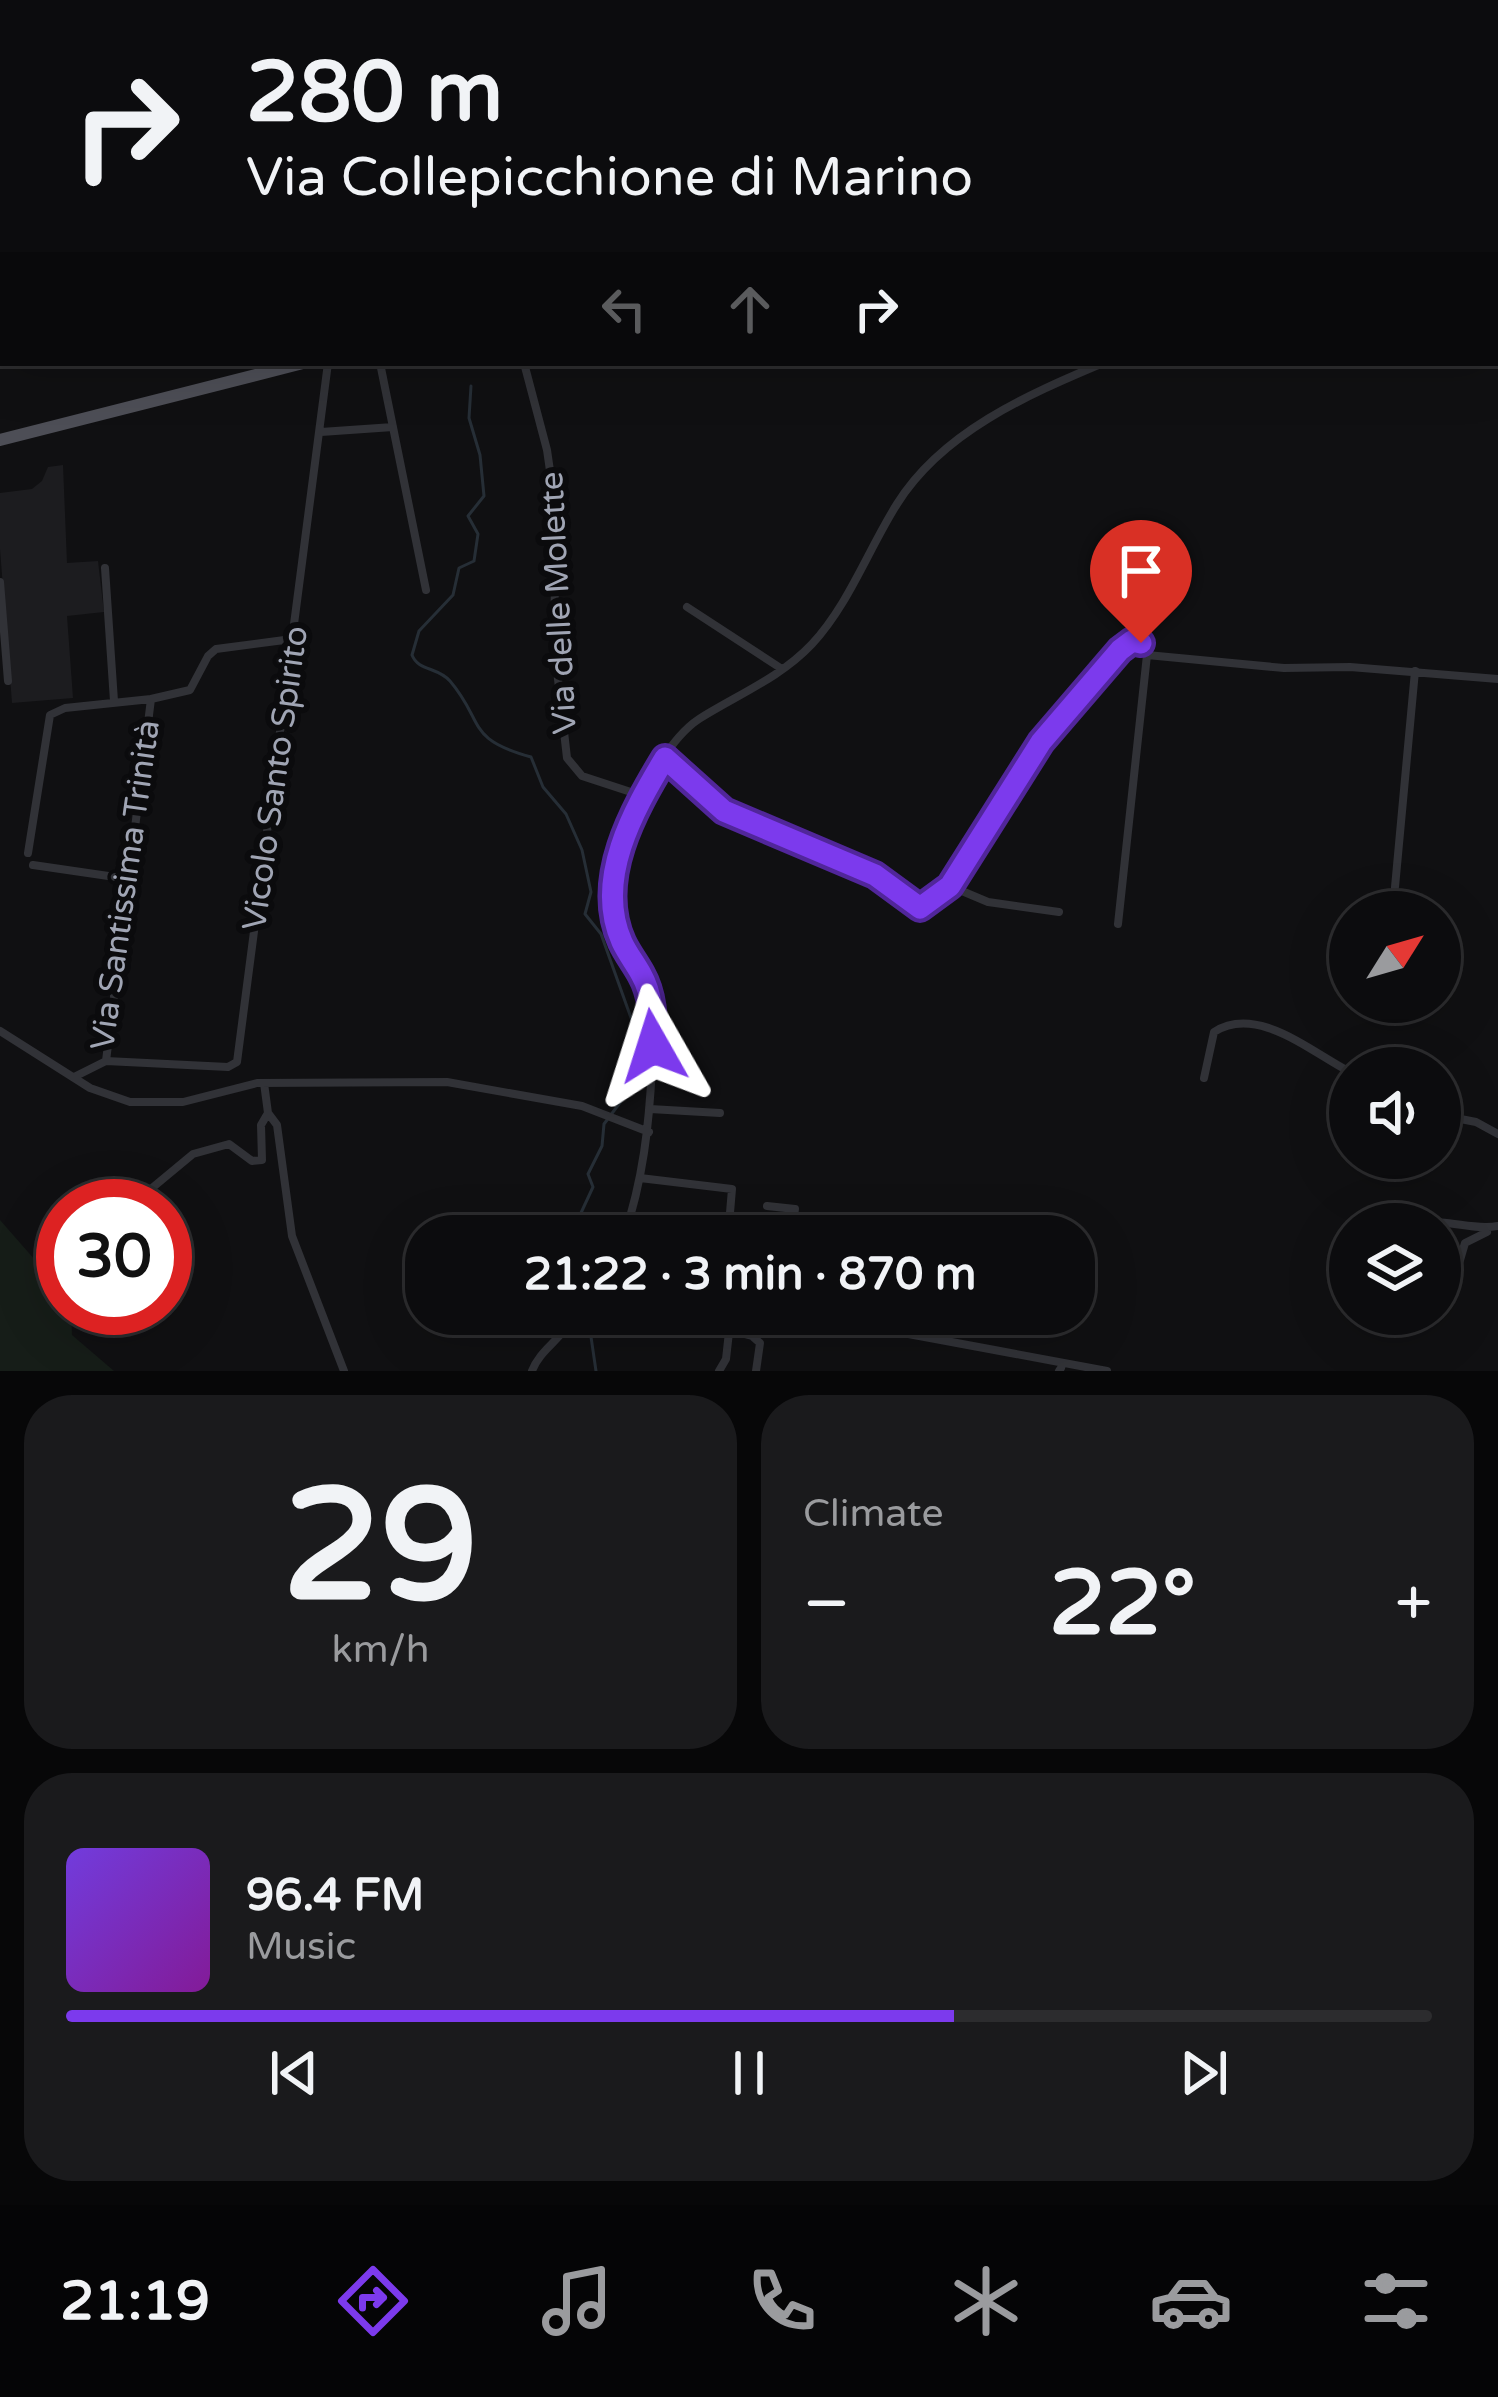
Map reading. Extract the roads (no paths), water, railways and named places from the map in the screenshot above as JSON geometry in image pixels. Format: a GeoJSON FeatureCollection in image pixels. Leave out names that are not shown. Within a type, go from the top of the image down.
{"type":"FeatureCollection","features":[{"type":"Feature","properties":{"kind":"main road"},"geometry":{"type":"LineString","coordinates":[[0,440],[292,366]]}},
{"type":"Feature","properties":{"kind":"street","name":"Vicolo Santo Spirito"},"geometry":{"type":"LineString","coordinates":[[106,1061],[228,1067],[236,1063],[328,366]]}},
{"type":"Feature","properties":{"kind":"street"},"geometry":{"type":"LineString","coordinates":[[381,366],[426,590]]}},
{"type":"Feature","properties":{"kind":"street","name":"Via delle Molette"},"geometry":{"type":"LineString","coordinates":[[525,366],[547,449],[556,512],[555,652],[567,758],[582,776],[643,796]]}},
{"type":"Feature","properties":{"kind":"street"},"geometry":{"type":"LineString","coordinates":[[630,1215],[649,1132],[652,1002],[620,938],[611,903],[619,857],[643,796],[693,723],[782,669],[818,636],[897,503],[924,470],[998,413],[1097,366]]}},
{"type":"Feature","properties":{"kind":"street"},"geometry":{"type":"LineString","coordinates":[[321,431],[393,427]]}},
{"type":"Feature","properties":{"kind":"street"},"geometry":{"type":"LineString","coordinates":[[105,568],[114,701]]}},
{"type":"Feature","properties":{"kind":"street"},"geometry":{"type":"LineString","coordinates":[[0,585],[8,681]]}},
{"type":"Feature","properties":{"kind":"street"},"geometry":{"type":"LineString","coordinates":[[687,607],[782,669]]}},
{"type":"Feature","properties":{"kind":"street","name":"Via Santissima Trinità"},"geometry":{"type":"LineString","coordinates":[[73,1078],[106,1061],[151,699],[190,690],[209,654],[216,650],[292,638]]}},
{"type":"Feature","properties":{"kind":"street"},"geometry":{"type":"LineString","coordinates":[[665,758],[724,811],[875,875],[916,907],[924,906],[950,886],[1061,716],[1126,645],[1139,641],[1147,655],[1118,925]]}},
{"type":"Feature","properties":{"kind":"street"},"geometry":{"type":"LineString","coordinates":[[1147,655],[1283,668],[1415,671],[1498,679]]}},
{"type":"Feature","properties":{"kind":"street"},"geometry":{"type":"LineString","coordinates":[[1395,887],[1415,671]]}},
{"type":"Feature","properties":{"kind":"street"},"geometry":{"type":"LineString","coordinates":[[28,853],[47,720],[59,709],[151,699]]}},
{"type":"Feature","properties":{"kind":"street"},"geometry":{"type":"LineString","coordinates":[[33,865],[129,879]]}},
{"type":"Feature","properties":{"kind":"street"},"geometry":{"type":"LineString","coordinates":[[950,886],[995,904],[1059,912]]}},
{"type":"Feature","properties":{"kind":"street"},"geometry":{"type":"LineString","coordinates":[[1204,1078],[1214,1032],[1241,1022],[1272,1029],[1329,1060]]}},
{"type":"Feature","properties":{"kind":"street"},"geometry":{"type":"LineString","coordinates":[[0,1030],[107,1096],[141,1104],[183,1102],[264,1083],[456,1083],[572,1104],[649,1132]]}},
{"type":"Feature","properties":{"kind":"street"},"geometry":{"type":"LineString","coordinates":[[264,1083],[268,1113],[277,1125],[295,1245],[344,1371]]}},
{"type":"Feature","properties":{"kind":"street"},"geometry":{"type":"LineString","coordinates":[[650,1108],[720,1113]]}},
{"type":"Feature","properties":{"kind":"street"},"geometry":{"type":"LineString","coordinates":[[163,1179],[202,1149],[232,1145],[253,1161],[262,1160],[261,1125],[268,1113]]}},
{"type":"Feature","properties":{"kind":"street"},"geometry":{"type":"LineString","coordinates":[[1461,1119],[1498,1134]]}},
{"type":"Feature","properties":{"kind":"street"},"geometry":{"type":"LineString","coordinates":[[640,1178],[732,1189],[730,1215]]}},
{"type":"Feature","properties":{"kind":"street"},"geometry":{"type":"LineString","coordinates":[[767,1206],[794,1209],[793,1215]]}},
{"type":"Feature","properties":{"kind":"street"},"geometry":{"type":"LineString","coordinates":[[1461,1226],[1496,1227]]}},
{"type":"Feature","properties":{"kind":"street"},"geometry":{"type":"LineString","coordinates":[[1461,1250],[1470,1238],[1496,1227]]}},
{"type":"Feature","properties":{"kind":"street"},"geometry":{"type":"LineString","coordinates":[[532,1371],[542,1352],[561,1335]]}},
{"type":"Feature","properties":{"kind":"street"},"geometry":{"type":"LineString","coordinates":[[719,1371],[726,1359],[728,1335]]}},
{"type":"Feature","properties":{"kind":"street"},"geometry":{"type":"LineString","coordinates":[[747,1335],[760,1343],[756,1371]]}},
{"type":"Feature","properties":{"kind":"street"},"geometry":{"type":"LineString","coordinates":[[902,1335],[1062,1368],[1107,1371]]}},
{"type":"Feature","properties":{"kind":"waterway"},"geometry":{"type":"LineString","coordinates":[[471,386],[469,418],[480,455],[484,496],[468,516],[478,534],[474,561],[459,568],[453,595],[419,631],[412,655],[450,681],[486,736],[531,757],[543,787],[566,814],[582,850],[591,892],[585,914],[601,934],[635,1029],[623,1057],[625,1096],[604,1124],[602,1146],[588,1174],[593,1187],[580,1215]]}},
{"type":"Feature","properties":{"kind":"waterway"},"geometry":{"type":"LineString","coordinates":[[591,1335],[596,1371]]}}]}
